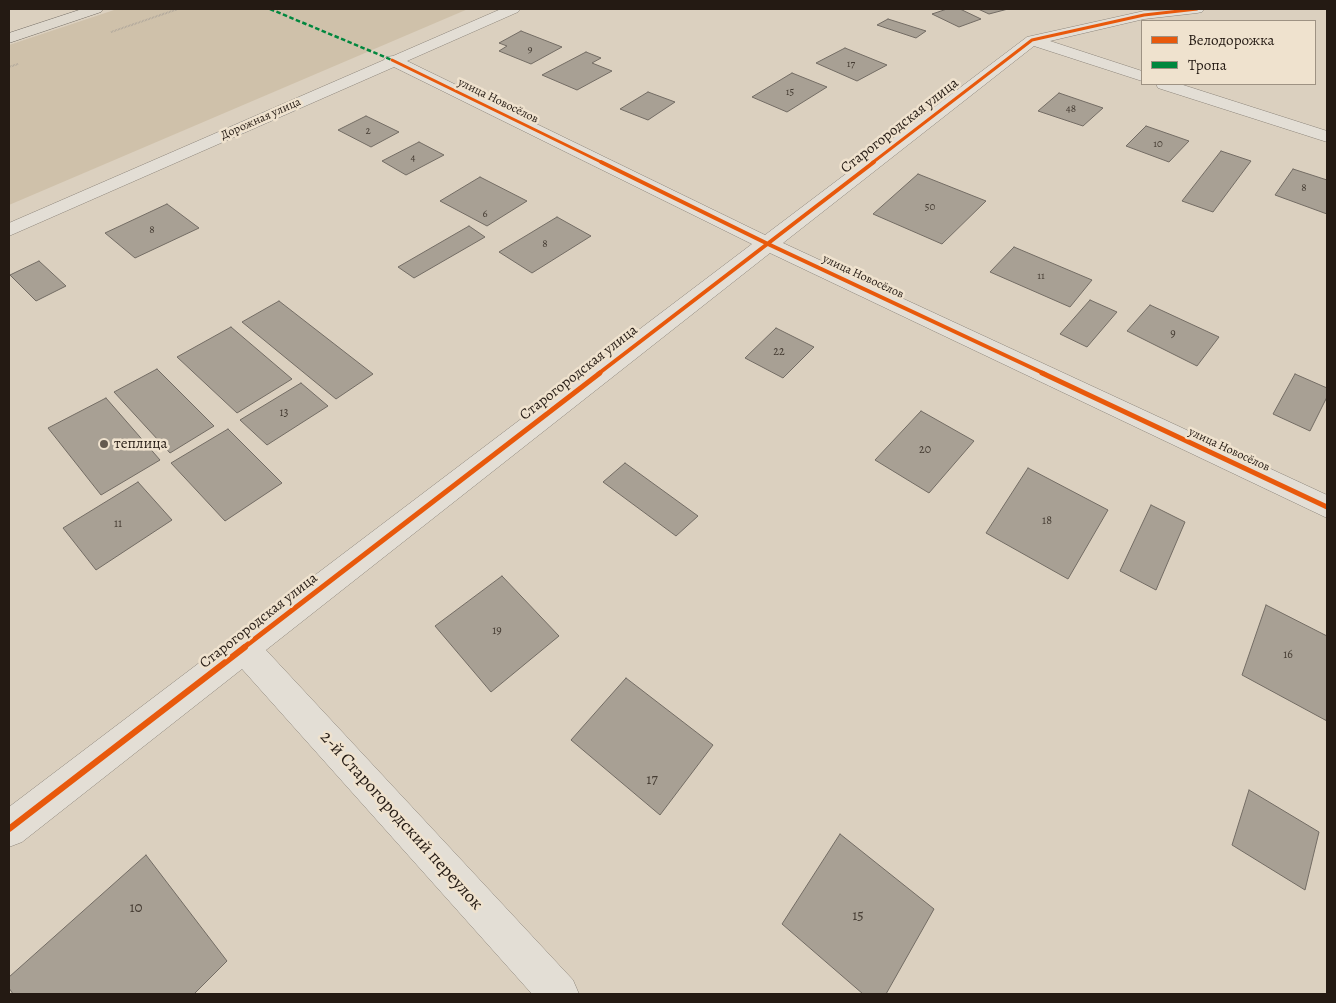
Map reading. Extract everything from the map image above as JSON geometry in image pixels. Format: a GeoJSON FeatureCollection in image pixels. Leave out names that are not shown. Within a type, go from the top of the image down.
{"type":"FeatureCollection","features":[{"type":"Feature","properties":{"kind":"main road"},"geometry":{"type":"LineString","coordinates":[[18,20],[52,9]]}},
{"type":"Feature","properties":{"kind":"main road"},"geometry":{"type":"LineString","coordinates":[[9,38],[96,9]]}},
{"type":"Feature","properties":{"kind":"street","name":"Дорожная улица"},"geometry":{"type":"LineString","coordinates":[[9,230],[392,60],[513,9]]}},
{"type":"Feature","properties":{"kind":"street","name":"Старогородская улица"},"geometry":{"type":"LineString","coordinates":[[9,829],[1032,40],[1144,15],[1197,9]]}},
{"type":"Feature","properties":{"kind":"street"},"geometry":{"type":"LineString","coordinates":[[1032,40],[1141,76]]}},
{"type":"Feature","properties":{"kind":"street","name":"улица Новосёлов"},"geometry":{"type":"LineString","coordinates":[[392,60],[768,244],[1327,508]]}},
{"type":"Feature","properties":{"kind":"street"},"geometry":{"type":"LineString","coordinates":[[1167,85],[1327,137]]}},
{"type":"Feature","properties":{"kind":"street","name":"2-й Старогородский переулок"},"geometry":{"type":"LineString","coordinates":[[244,648],[559,994]]}},
{"type":"Feature","properties":{"kind":"shaded area"},"geometry":{"type":"Polygon","coordinates":[[[117,9],[468,9],[9,205],[9,45],[117,9]]]}},
{"type":"Feature","properties":{"kind":"building"},"geometry":{"type":"Polygon","coordinates":[[[947,9],[960,9],[981,19],[959,27],[932,14],[947,9]]]}},
{"type":"Feature","properties":{"kind":"building"},"geometry":{"type":"Polygon","coordinates":[[[978,9],[1008,9],[989,14],[978,9]]]}},
{"type":"Feature","properties":{"kind":"building"},"geometry":{"type":"Polygon","coordinates":[[[888,19],[926,31],[916,38],[877,25],[888,19]]]}},
{"type":"Feature","properties":{"kind":"building"},"geometry":{"type":"Polygon","coordinates":[[[521,31],[562,47],[531,64],[499,51],[507,46],[499,43],[521,31]]]}},
{"type":"Feature","properties":{"kind":"building"},"geometry":{"type":"Polygon","coordinates":[[[845,48],[887,65],[857,81],[816,63],[845,48]]]}},
{"type":"Feature","properties":{"kind":"building"},"geometry":{"type":"Polygon","coordinates":[[[586,52],[601,58],[592,63],[612,71],[577,90],[542,75],[586,52]]]}},
{"type":"Feature","properties":{"kind":"building"},"geometry":{"type":"Polygon","coordinates":[[[792,73],[827,87],[787,112],[752,97],[792,73]]]}},
{"type":"Feature","properties":{"kind":"building"},"geometry":{"type":"Polygon","coordinates":[[[648,92],[675,102],[648,120],[620,109],[648,92]]]}},
{"type":"Feature","properties":{"kind":"building"},"geometry":{"type":"Polygon","coordinates":[[[1059,93],[1103,108],[1083,126],[1038,111],[1059,93]]]}},
{"type":"Feature","properties":{"kind":"building"},"geometry":{"type":"Polygon","coordinates":[[[366,116],[399,132],[371,147],[338,130],[366,116]]]}},
{"type":"Feature","properties":{"kind":"building"},"geometry":{"type":"Polygon","coordinates":[[[1146,126],[1189,141],[1169,162],[1126,146],[1146,126]]]}},
{"type":"Feature","properties":{"kind":"building"},"geometry":{"type":"Polygon","coordinates":[[[419,142],[444,155],[406,175],[382,161],[419,142]]]}},
{"type":"Feature","properties":{"kind":"building"},"geometry":{"type":"Polygon","coordinates":[[[1221,151],[1251,161],[1213,212],[1182,201],[1221,151]]]}},
{"type":"Feature","properties":{"kind":"building"},"geometry":{"type":"Polygon","coordinates":[[[1293,169],[1327,180],[1327,214],[1275,195],[1293,169]]]}},
{"type":"Feature","properties":{"kind":"building"},"geometry":{"type":"Polygon","coordinates":[[[918,174],[986,201],[942,244],[873,214],[918,174]]]}},
{"type":"Feature","properties":{"kind":"building"},"geometry":{"type":"Polygon","coordinates":[[[480,177],[527,201],[487,226],[440,201],[480,177]]]}},
{"type":"Feature","properties":{"kind":"building"},"geometry":{"type":"Polygon","coordinates":[[[167,204],[199,228],[135,258],[105,233],[167,204]]]}},
{"type":"Feature","properties":{"kind":"building"},"geometry":{"type":"Polygon","coordinates":[[[557,217],[591,236],[532,273],[499,252],[557,217]]]}},
{"type":"Feature","properties":{"kind":"building"},"geometry":{"type":"Polygon","coordinates":[[[469,226],[485,237],[414,278],[398,267],[469,226]]]}},
{"type":"Feature","properties":{"kind":"building"},"geometry":{"type":"Polygon","coordinates":[[[1014,247],[1092,280],[1070,307],[990,272],[1014,247]]]}},
{"type":"Feature","properties":{"kind":"building"},"geometry":{"type":"Polygon","coordinates":[[[39,261],[66,286],[36,301],[10,275],[39,261]]]}},
{"type":"Feature","properties":{"kind":"building"},"geometry":{"type":"Polygon","coordinates":[[[1090,300],[1117,312],[1087,347],[1060,334],[1090,300]]]}},
{"type":"Feature","properties":{"kind":"building"},"geometry":{"type":"Polygon","coordinates":[[[279,301],[373,374],[336,399],[242,322],[279,301]]]}},
{"type":"Feature","properties":{"kind":"building"},"geometry":{"type":"Polygon","coordinates":[[[1150,305],[1219,337],[1197,366],[1127,331],[1150,305]]]}},
{"type":"Feature","properties":{"kind":"building"},"geometry":{"type":"Polygon","coordinates":[[[231,327],[292,379],[237,413],[177,357],[231,327]]]}},
{"type":"Feature","properties":{"kind":"building"},"geometry":{"type":"Polygon","coordinates":[[[776,328],[814,347],[783,378],[745,358],[776,328]]]}},
{"type":"Feature","properties":{"kind":"building","name":"теплица"},"geometry":{"type":"Polygon","coordinates":[[[157,369],[214,426],[170,453],[114,392],[157,369]]]}},
{"type":"Feature","properties":{"kind":"building"},"geometry":{"type":"Polygon","coordinates":[[[1295,374],[1327,388],[1327,397],[1310,431],[1273,414],[1295,374]]]}},
{"type":"Feature","properties":{"kind":"building"},"geometry":{"type":"Polygon","coordinates":[[[301,383],[328,406],[267,445],[240,420],[301,383]]]}},
{"type":"Feature","properties":{"kind":"building","name":"теплица"},"geometry":{"type":"Polygon","coordinates":[[[106,398],[160,460],[101,495],[48,428],[106,398]]]}},
{"type":"Feature","properties":{"kind":"building"},"geometry":{"type":"Polygon","coordinates":[[[921,411],[974,441],[929,493],[875,460],[921,411]]]}},
{"type":"Feature","properties":{"kind":"building","name":"теплица"},"geometry":{"type":"Polygon","coordinates":[[[228,429],[282,483],[225,521],[171,463],[228,429]]]}},
{"type":"Feature","properties":{"kind":"building"},"geometry":{"type":"Polygon","coordinates":[[[625,463],[698,516],[676,536],[603,482],[625,463]]]}},
{"type":"Feature","properties":{"kind":"building"},"geometry":{"type":"Polygon","coordinates":[[[1028,468],[1108,510],[1068,579],[986,533],[1028,468]]]}},
{"type":"Feature","properties":{"kind":"building"},"geometry":{"type":"Polygon","coordinates":[[[138,482],[172,520],[96,570],[63,528],[138,482]]]}},
{"type":"Feature","properties":{"kind":"building"},"geometry":{"type":"Polygon","coordinates":[[[1151,505],[1185,522],[1156,590],[1120,571],[1151,505]]]}},
{"type":"Feature","properties":{"kind":"building"},"geometry":{"type":"Polygon","coordinates":[[[502,576],[559,636],[491,692],[435,626],[502,576]]]}},
{"type":"Feature","properties":{"kind":"building"},"geometry":{"type":"Polygon","coordinates":[[[1266,605],[1327,636],[1327,721],[1242,675],[1266,605]]]}},
{"type":"Feature","properties":{"kind":"building"},"geometry":{"type":"Polygon","coordinates":[[[626,678],[713,745],[660,815],[571,740],[626,678]]]}},
{"type":"Feature","properties":{"kind":"building"},"geometry":{"type":"Polygon","coordinates":[[[1249,790],[1319,832],[1305,890],[1232,845],[1249,790]]]}},
{"type":"Feature","properties":{"kind":"building"},"geometry":{"type":"Polygon","coordinates":[[[840,834],[934,909],[886,994],[863,994],[782,924],[840,834]]]}},
{"type":"Feature","properties":{"kind":"building"},"geometry":{"type":"Polygon","coordinates":[[[146,855],[227,961],[194,994],[13,994],[9,988],[9,977],[146,855]]]}},
{"type":"Feature","properties":{"kind":"marked path"},"geometry":{"type":"LineString","coordinates":[[270,9],[392,60]]}},
{"type":"Feature","properties":{"kind":"cycle path"},"geometry":{"type":"LineString","coordinates":[[9,829],[1032,40],[1144,15],[1197,9]]}},
{"type":"Feature","properties":{"kind":"cycle path"},"geometry":{"type":"LineString","coordinates":[[392,60],[768,244],[1327,507]]}},
{"type":"Feature","properties":{"kind":"place","name":"теплица"},"geometry":{"type":"Point","coordinates":[104,444]}}]}
